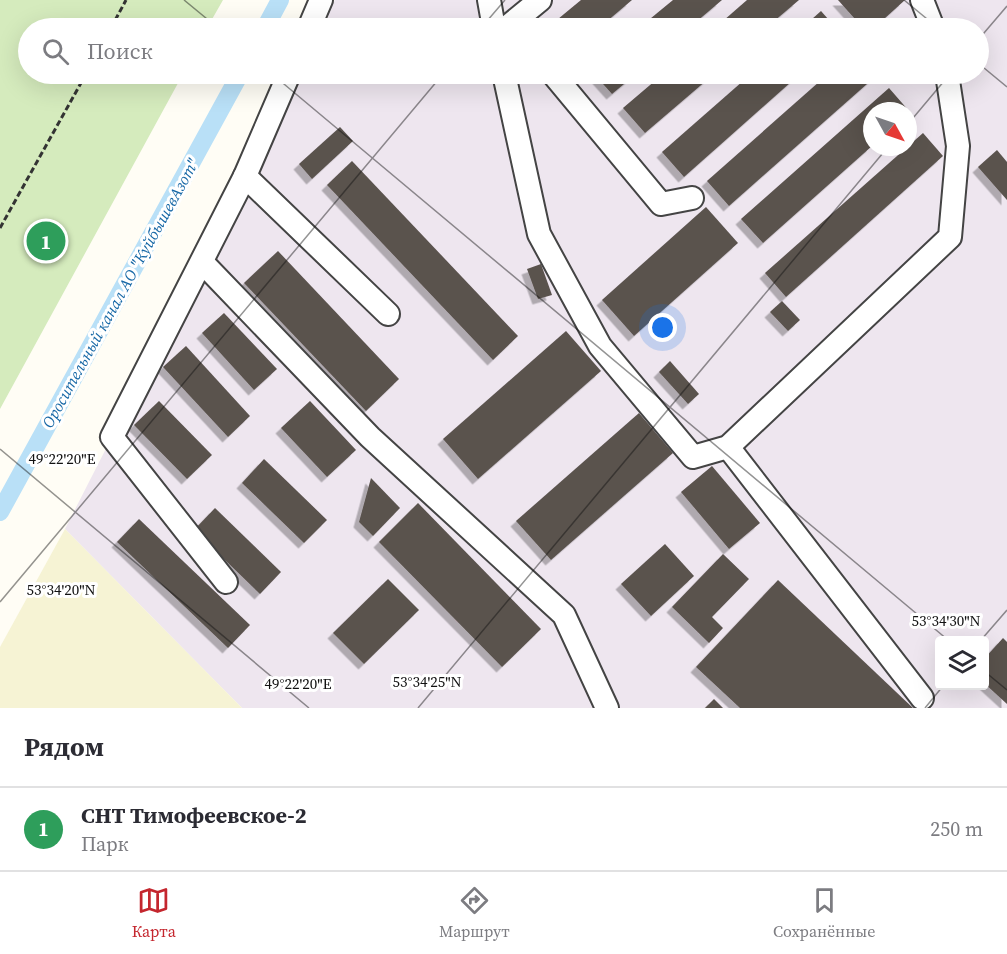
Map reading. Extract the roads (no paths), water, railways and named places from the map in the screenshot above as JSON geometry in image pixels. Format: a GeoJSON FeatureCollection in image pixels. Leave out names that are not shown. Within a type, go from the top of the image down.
{"type":"FeatureCollection","features":[{"type":"Feature","properties":{"kind":"lane"},"geometry":{"type":"LineString","coordinates":[[313,18],[321,0]]}},
{"type":"Feature","properties":{"kind":"lane"},"geometry":{"type":"LineString","coordinates":[[489,0],[501,18]]}},
{"type":"Feature","properties":{"kind":"lane"},"geometry":{"type":"LineString","coordinates":[[518,18],[540,0]]}},
{"type":"Feature","properties":{"kind":"lane"},"geometry":{"type":"LineString","coordinates":[[922,0],[929,18]]}},
{"type":"Feature","properties":{"kind":"lane"},"geometry":{"type":"LineString","coordinates":[[226,582],[112,436],[245,176],[285,84]]}},
{"type":"Feature","properties":{"kind":"lane"},"geometry":{"type":"LineString","coordinates":[[506,84],[539,234],[600,346],[693,457],[728,447],[950,237],[957,146],[948,84]]}},
{"type":"Feature","properties":{"kind":"lane"},"geometry":{"type":"LineString","coordinates":[[561,84],[661,204],[692,198]]}},
{"type":"Feature","properties":{"kind":"lane"},"geometry":{"type":"LineString","coordinates":[[245,176],[388,314]]}},
{"type":"Feature","properties":{"kind":"lane"},"geometry":{"type":"LineString","coordinates":[[201,262],[370,437],[564,615],[607,708]]}},
{"type":"Feature","properties":{"kind":"lane"},"geometry":{"type":"LineString","coordinates":[[728,447],[922,698]]}},
{"type":"Feature","properties":{"kind":"waterway","name":"Оросительный канал АО \"КуйбышевАзот\""},"geometry":{"type":"LineString","coordinates":[[270,18],[280,0]]}},
{"type":"Feature","properties":{"kind":"waterway","name":"Оросительный канал АО \"КуйбышевАзот\""},"geometry":{"type":"LineString","coordinates":[[0,512],[235,84]]}},
{"type":"Feature","properties":{"kind":"place","name":"СНТ Тимофеевское-2"},"geometry":{"type":"Point","coordinates":[46,241]}}]}
